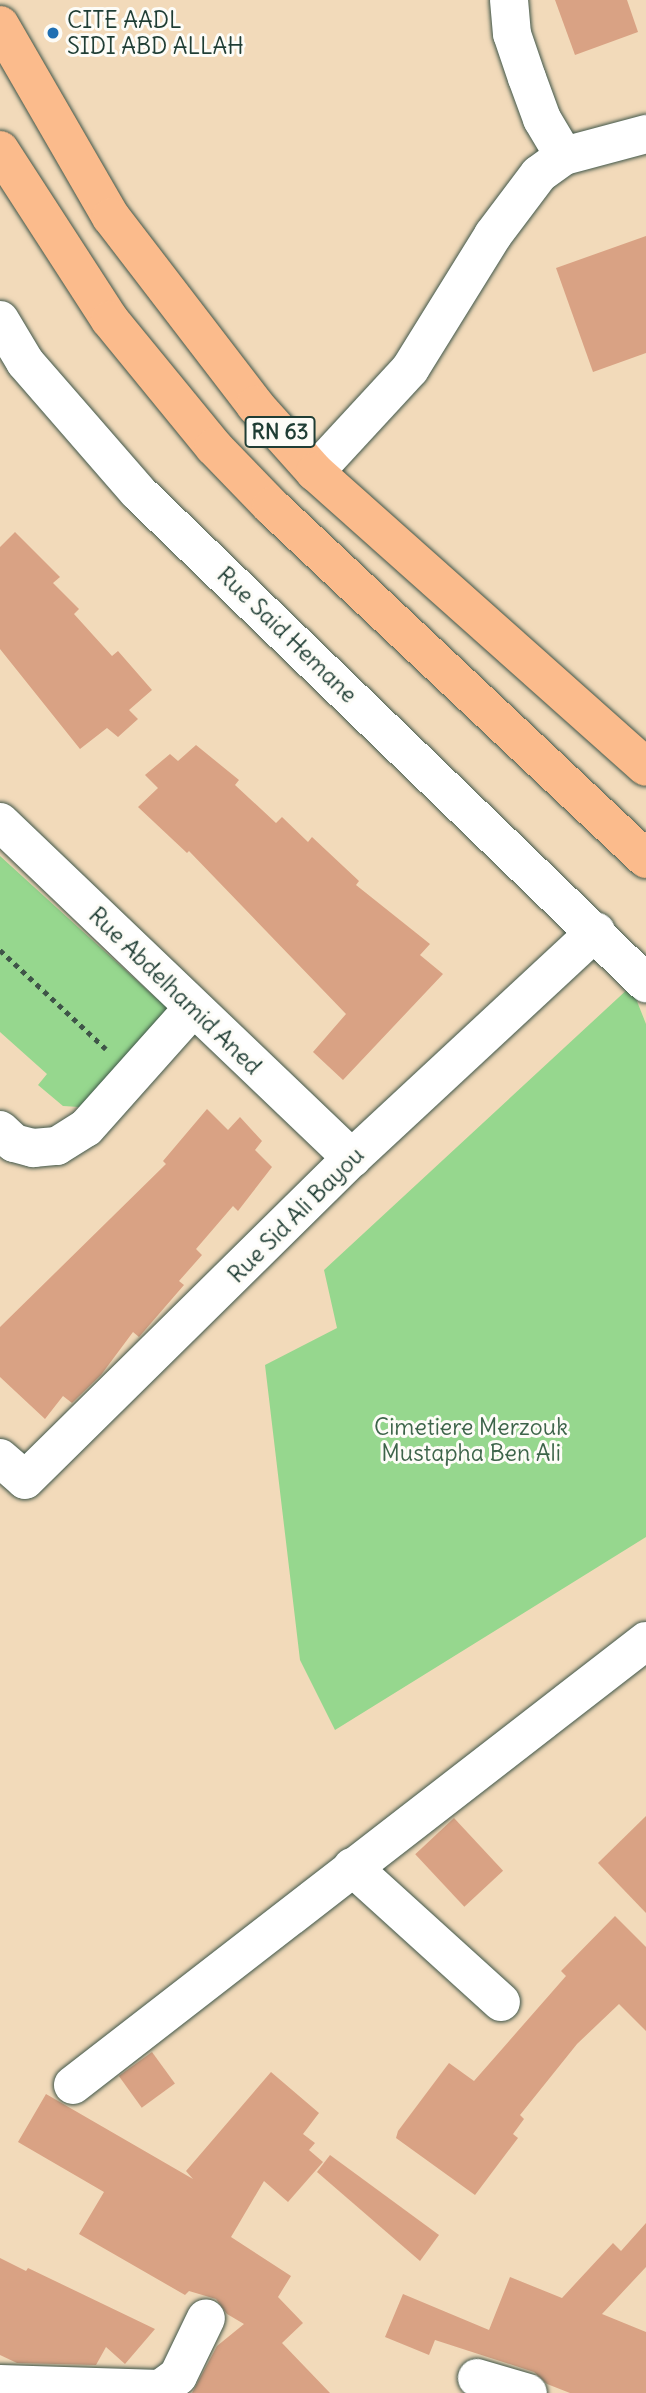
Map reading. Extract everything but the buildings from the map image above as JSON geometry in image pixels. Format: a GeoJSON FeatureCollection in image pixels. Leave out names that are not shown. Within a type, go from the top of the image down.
{"type":"FeatureCollection","features":[{"type":"Feature","properties":{"kind":"main road","name":"RN 63"},"geometry":{"type":"LineString","coordinates":[[0,25],[68,150],[156,281],[315,472],[646,767]]}},
{"type":"Feature","properties":{"kind":"main road"},"geometry":{"type":"LineString","coordinates":[[0,150],[110,320],[160,384],[271,506],[646,859]]}},
{"type":"Feature","properties":{"kind":"main road"},"geometry":{"type":"LineString","coordinates":[[271,506],[315,472]]}},
{"type":"Feature","properties":{"kind":"street"},"geometry":{"type":"LineString","coordinates":[[509,0],[516,45],[542,119],[564,156]]}},
{"type":"Feature","properties":{"kind":"street"},"geometry":{"type":"LineString","coordinates":[[315,472],[410,369],[494,235],[539,174],[564,156],[646,134]]}},
{"type":"Feature","properties":{"kind":"street","name":"Rue Said Hemane"},"geometry":{"type":"LineString","coordinates":[[0,320],[25,362],[138,492],[596,931],[646,984]]}},
{"type":"Feature","properties":{"kind":"street","name":"Rue Abdelhamid Aned"},"geometry":{"type":"LineString","coordinates":[[0,822],[192,1009],[352,1158]]}},
{"type":"Feature","properties":{"kind":"street","name":"Rue Sid Ali Bayou"},"geometry":{"type":"LineString","coordinates":[[0,1458],[24,1480],[352,1158],[596,931]]}},
{"type":"Feature","properties":{"kind":"street"},"geometry":{"type":"LineString","coordinates":[[0,1130],[14,1143],[33,1148],[57,1146],[86,1128],[192,1009]]}},
{"type":"Feature","properties":{"kind":"street"},"geometry":{"type":"LineString","coordinates":[[73,2085],[646,1642]]}},
{"type":"Feature","properties":{"kind":"street"},"geometry":{"type":"LineString","coordinates":[[352,1867],[500,2002]]}},
{"type":"Feature","properties":{"kind":"street"},"geometry":{"type":"LineString","coordinates":[[0,2384],[160,2389],[178,2375],[206,2318]]}},
{"type":"Feature","properties":{"kind":"street"},"geometry":{"type":"LineString","coordinates":[[477,2378],[518,2392]]}},
{"type":"Feature","properties":{"kind":"path"},"geometry":{"type":"LineString","coordinates":[[0,950],[135,1075]]}},
{"type":"Feature","properties":{"kind":"green space"},"geometry":{"type":"Polygon","coordinates":[[[0,856],[157,999],[181,1005],[97,1098],[79,1107],[63,1106],[38,1085],[47,1074],[0,1032],[0,856]]]}},
{"type":"Feature","properties":{"kind":"green space","name":"Cimetiere Merzouk Mustapha Ben Ali"},"geometry":{"type":"Polygon","coordinates":[[[631,986],[646,1024],[646,1537],[335,1730],[300,1660],[265,1365],[337,1328],[324,1270],[631,986]]]}},
{"type":"Feature","properties":{"kind":"place","name":"CITE AADL SIDI ABD ALLAH"},"geometry":{"type":"Point","coordinates":[53,33]}}]}
